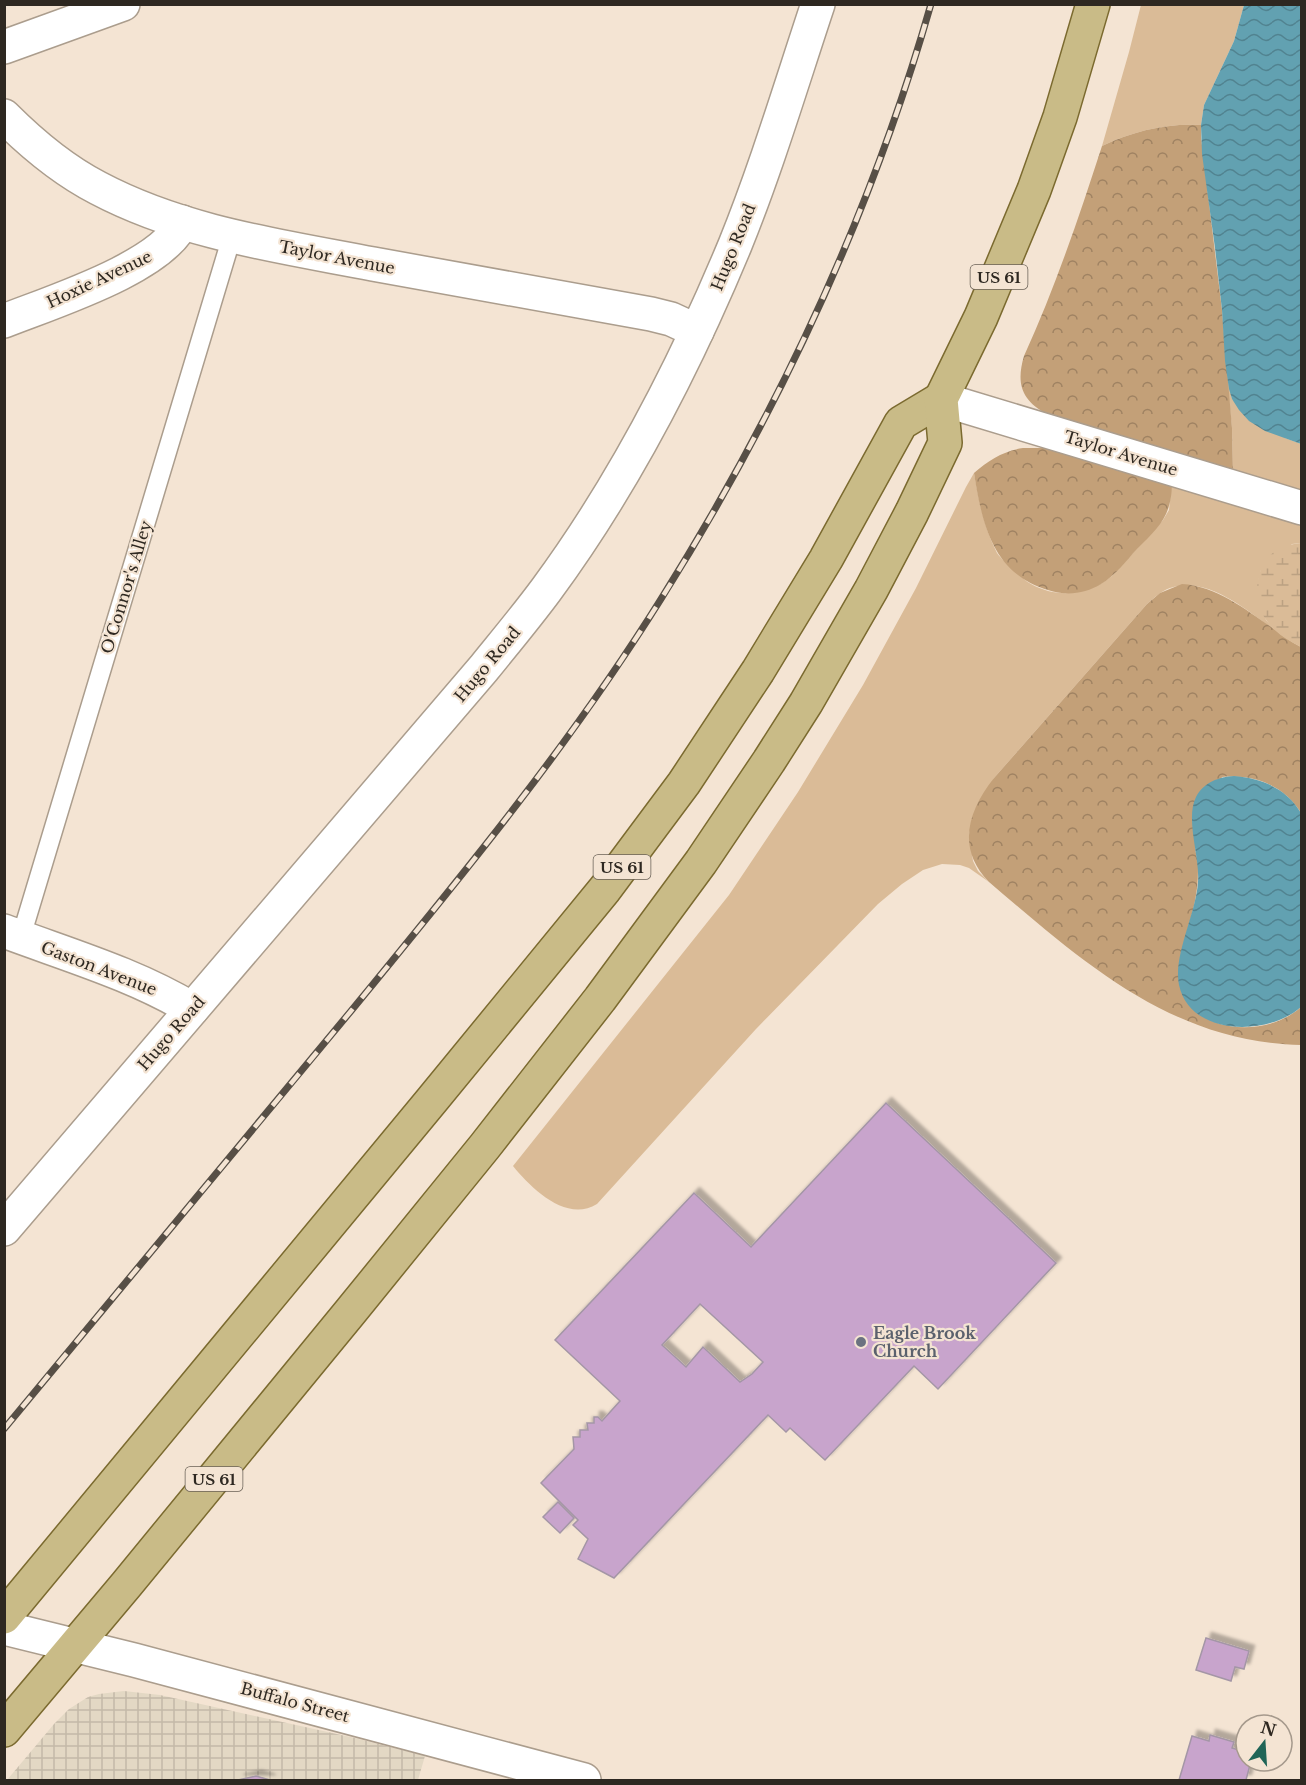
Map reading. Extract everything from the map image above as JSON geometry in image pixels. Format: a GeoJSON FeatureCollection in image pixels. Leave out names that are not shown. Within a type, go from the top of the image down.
{"type":"FeatureCollection","features":[{"type":"Feature","properties":{"kind":"main road","name":"US 61"},"geometry":{"type":"LineString","coordinates":[[4,1730],[258,1425],[600,999],[701,862],[806,703],[890,554],[945,443],[941,399],[981,317],[1034,190],[1060,117],[1094,4]]}},
{"type":"Feature","properties":{"kind":"main road","name":"US 61"},"geometry":{"type":"LineString","coordinates":[[4,1617],[605,889],[684,783],[758,671],[826,559],[901,423],[941,399]]}},
{"type":"Feature","properties":{"kind":"street"},"geometry":{"type":"LineString","coordinates":[[4,47],[123,4]]}},
{"type":"Feature","properties":{"kind":"street","name":"Hugo Road"},"geometry":{"type":"LineString","coordinates":[[4,1229],[471,684],[547,589],[582,538],[666,391],[697,331],[724,270],[753,199],[818,4]]}},
{"type":"Feature","properties":{"kind":"street","name":"Taylor Avenue"},"geometry":{"type":"LineString","coordinates":[[4,116],[42,151],[96,187],[142,209],[182,222],[232,236],[651,314],[671,319],[697,331]]}},
{"type":"Feature","properties":{"kind":"street","name":"Hoxie Avenue"},"geometry":{"type":"LineString","coordinates":[[4,321],[82,291],[134,266],[165,246],[182,222]]}},
{"type":"Feature","properties":{"kind":"street","name":"Taylor Avenue"},"geometry":{"type":"LineString","coordinates":[[941,399],[1302,508]]}},
{"type":"Feature","properties":{"kind":"street","name":"Gaston Avenue"},"geometry":{"type":"LineString","coordinates":[[13,934],[143,982],[170,995],[192,1010]]}},
{"type":"Feature","properties":{"kind":"street","name":"Buffalo Street"},"geometry":{"type":"LineString","coordinates":[[4,1628],[134,1659],[584,1780]]}},
{"type":"Feature","properties":{"kind":"lane","name":"O'Connor's Alley"},"geometry":{"type":"LineString","coordinates":[[13,934],[232,236]]}},
{"type":"Feature","properties":{"kind":"shaded area"},"geometry":{"type":"Polygon","coordinates":[[[124,1691],[160,1695],[355,1738],[425,1756],[418,1780],[7,1780],[69,1709],[88,1697],[124,1691]]]}},
{"type":"Feature","properties":{"kind":"green space"},"geometry":{"type":"Polygon","coordinates":[[[1141,5],[1244,5],[1234,41],[1204,105],[1201,125],[1176,125],[1150,129],[1102,146],[1129,52],[1141,5]]]}},
{"type":"Feature","properties":{"kind":"green space"},"geometry":{"type":"Polygon","coordinates":[[[1176,125],[1201,125],[1222,310],[1232,428],[1233,473],[1047,414],[1031,403],[1021,383],[1024,356],[1066,252],[1102,146],[1150,129],[1176,125]]]}},
{"type":"Feature","properties":{"kind":"green space"},"geometry":{"type":"Polygon","coordinates":[[[1225,361],[1232,399],[1285,438],[1301,444],[1301,494],[1233,473],[1232,428],[1225,361]]]}},
{"type":"Feature","properties":{"kind":"green space"},"geometry":{"type":"Polygon","coordinates":[[[1023,448],[1050,448],[1172,482],[1167,512],[1158,527],[1120,568],[1106,581],[1095,587],[1082,592],[1062,593],[1029,582],[1014,572],[993,545],[981,511],[974,473],[997,457],[1023,448]]]}},
{"type":"Feature","properties":{"kind":"green space"},"geometry":{"type":"Polygon","coordinates":[[[974,473],[985,524],[997,553],[1028,582],[1052,592],[1083,591],[1112,576],[1163,520],[1169,510],[1172,482],[1301,521],[1301,543],[1292,544],[1261,570],[1258,582],[1258,595],[1266,620],[1276,631],[1240,605],[1199,586],[1184,585],[1170,588],[1158,595],[1147,604],[994,778],[969,833],[973,861],[978,871],[989,882],[969,868],[942,864],[923,870],[902,884],[878,904],[756,1029],[597,1204],[585,1209],[573,1209],[550,1200],[529,1184],[513,1166],[729,895],[798,792],[863,685],[916,588],[974,473]]]}},
{"type":"Feature","properties":{"kind":"green space"},"geometry":{"type":"Polygon","coordinates":[[[1302,543],[1301,647],[1270,625],[1259,604],[1257,585],[1262,566],[1267,558],[1280,548],[1302,543]]]}},
{"type":"Feature","properties":{"kind":"green space"},"geometry":{"type":"Polygon","coordinates":[[[1182,584],[1207,589],[1231,600],[1301,647],[1301,813],[1286,795],[1267,783],[1245,777],[1222,777],[1195,845],[1198,863],[1197,887],[1181,956],[1179,971],[1181,986],[1186,999],[1196,1011],[1211,1021],[1229,1026],[1249,1027],[1277,1022],[1301,1007],[1301,1045],[1254,1040],[1211,1030],[1170,1013],[1132,992],[1059,941],[989,882],[972,856],[969,830],[972,816],[994,778],[1147,604],[1160,593],[1182,584]]]}},
{"type":"Feature","properties":{"kind":"water"},"geometry":{"type":"Polygon","coordinates":[[[1244,5],[1301,5],[1301,444],[1265,431],[1249,421],[1232,399],[1225,361],[1222,310],[1202,154],[1201,125],[1204,105],[1234,41],[1244,5]]]}},
{"type":"Feature","properties":{"kind":"water"},"geometry":{"type":"Polygon","coordinates":[[[1234,776],[1254,779],[1273,786],[1289,797],[1301,813],[1301,1007],[1287,1017],[1251,1026],[1232,1026],[1214,1022],[1198,1014],[1186,1002],[1179,985],[1178,973],[1198,882],[1192,827],[1193,806],[1199,792],[1208,784],[1217,779],[1234,776]]]}},
{"type":"Feature","properties":{"kind":"building","name":"Eagle Brook Church"},"geometry":{"type":"Polygon","coordinates":[[[886,1103],[1056,1263],[938,1389],[914,1366],[825,1460],[790,1428],[786,1432],[768,1415],[614,1578],[578,1559],[588,1539],[573,1525],[578,1520],[541,1483],[574,1449],[573,1437],[580,1437],[580,1430],[588,1430],[587,1423],[594,1423],[594,1417],[602,1421],[620,1401],[555,1340],[694,1193],[751,1247],[886,1103]],[[700,1304],[662,1345],[686,1367],[703,1347],[740,1382],[752,1374],[763,1362],[700,1304]]]}},
{"type":"Feature","properties":{"kind":"building"},"geometry":{"type":"Polygon","coordinates":[[[558,1502],[574,1518],[560,1533],[543,1517],[558,1502]]]}},
{"type":"Feature","properties":{"kind":"building"},"geometry":{"type":"Polygon","coordinates":[[[1206,1638],[1249,1651],[1244,1669],[1235,1667],[1231,1681],[1196,1670],[1206,1638]]]}},
{"type":"Feature","properties":{"kind":"building"},"geometry":{"type":"Polygon","coordinates":[[[1210,1735],[1234,1742],[1232,1748],[1234,1749],[1234,1773],[1248,1773],[1246,1780],[1179,1780],[1192,1736],[1209,1741],[1210,1735]]]}},
{"type":"Feature","properties":{"kind":"building"},"geometry":{"type":"Polygon","coordinates":[[[256,1776],[270,1780],[238,1780],[256,1776]]]}},
{"type":"Feature","properties":{"kind":"railway"},"geometry":{"type":"LineString","coordinates":[[4,1429],[433,911],[552,758],[626,653],[661,599],[744,458],[817,311],[880,160],[931,4]]}},
{"type":"Feature","properties":{"kind":"place","name":"Eagle Brook Church"},"geometry":{"type":"Point","coordinates":[861,1342]}}]}
